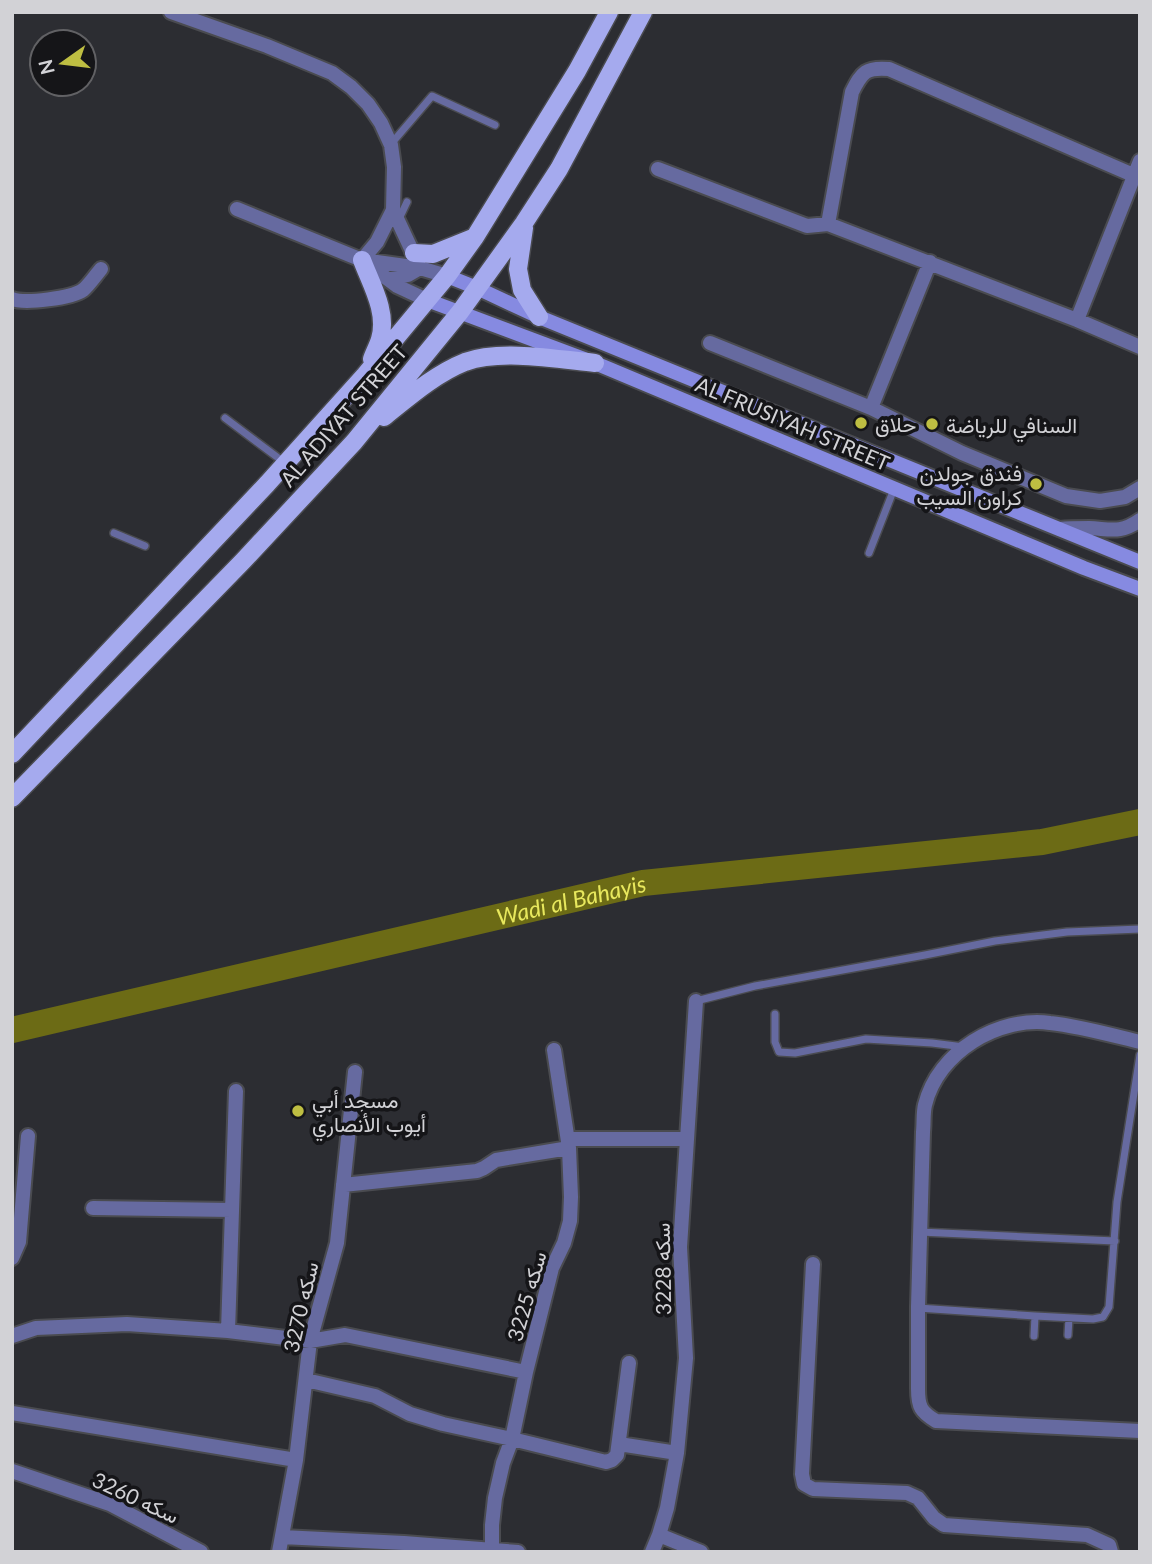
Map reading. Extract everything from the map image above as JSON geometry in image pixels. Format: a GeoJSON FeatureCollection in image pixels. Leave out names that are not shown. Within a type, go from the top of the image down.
{"type":"FeatureCollection","features":[{"type":"Feature","properties":{"kind":"main road","name":"AL ADIYAT STREET"},"geometry":{"type":"LineString","coordinates":[[12,754],[285,464],[365,375],[447,276],[475,237],[577,71],[609,12]]}},
{"type":"Feature","properties":{"kind":"main road","name":"AL ADIYAT STREET"},"geometry":{"type":"LineString","coordinates":[[12,798],[355,442],[460,312],[559,169],[643,12]]}},
{"type":"Feature","properties":{"kind":"main road"},"geometry":{"type":"LineString","coordinates":[[524,223],[518,269],[523,290],[539,317]]}},
{"type":"Feature","properties":{"kind":"main road"},"geometry":{"type":"LineString","coordinates":[[417,261],[475,237]]}},
{"type":"Feature","properties":{"kind":"main road"},"geometry":{"type":"LineString","coordinates":[[362,260],[379,302],[382,322],[381,337],[365,375]]}},
{"type":"Feature","properties":{"kind":"main road","name":"AL FRUSIYAH STREET"},"geometry":{"type":"LineString","coordinates":[[447,276],[539,317],[1140,562]]}},
{"type":"Feature","properties":{"kind":"main road","name":"AL FRUSIYAH STREET"},"geometry":{"type":"LineString","coordinates":[[427,300],[595,363],[1140,589]]}},
{"type":"Feature","properties":{"kind":"main road"},"geometry":{"type":"LineString","coordinates":[[355,442],[436,377],[465,362],[487,356],[513,356],[595,363]]}},
{"type":"Feature","properties":{"kind":"street"},"geometry":{"type":"LineString","coordinates":[[171,12],[267,46],[332,73],[368,104],[391,145],[395,216],[417,261]]}},
{"type":"Feature","properties":{"kind":"street"},"geometry":{"type":"LineString","coordinates":[[828,224],[852,92],[860,76],[872,68],[889,69],[1137,177]]}},
{"type":"Feature","properties":{"kind":"street"},"geometry":{"type":"LineString","coordinates":[[1077,320],[1137,177],[1140,160]]}},
{"type":"Feature","properties":{"kind":"street"},"geometry":{"type":"LineString","coordinates":[[658,169],[807,226],[828,224],[1140,347]]}},
{"type":"Feature","properties":{"kind":"street"},"geometry":{"type":"LineString","coordinates":[[237,209],[362,260],[397,286],[427,300]]}},
{"type":"Feature","properties":{"kind":"street"},"geometry":{"type":"LineString","coordinates":[[362,260],[395,216]]}},
{"type":"Feature","properties":{"kind":"street"},"geometry":{"type":"LineString","coordinates":[[362,260],[417,261],[447,276]]}},
{"type":"Feature","properties":{"kind":"street"},"geometry":{"type":"LineString","coordinates":[[388,279],[408,275],[417,261]]}},
{"type":"Feature","properties":{"kind":"street"},"geometry":{"type":"LineString","coordinates":[[871,408],[930,262]]}},
{"type":"Feature","properties":{"kind":"street"},"geometry":{"type":"LineString","coordinates":[[12,299],[24,302],[81,291],[101,269]]}},
{"type":"Feature","properties":{"kind":"street"},"geometry":{"type":"LineString","coordinates":[[710,343],[871,408],[962,453],[1066,496],[1100,501],[1125,498],[1140,488]]}},
{"type":"Feature","properties":{"kind":"street"},"geometry":{"type":"LineString","coordinates":[[1060,529],[1115,530],[1130,527],[1140,520]]}},
{"type":"Feature","properties":{"kind":"street","name":"سكه 3228"},"geometry":{"type":"LineString","coordinates":[[652,1552],[667,1508],[677,1453],[685,1358],[680,1247],[696,1001]]}},
{"type":"Feature","properties":{"kind":"street"},"geometry":{"type":"LineString","coordinates":[[1140,1042],[1050,1023],[1027,1022],[1005,1026],[984,1035],[948,1063],[934,1083],[925,1105],[918,1307],[918,1403],[924,1414],[936,1421],[1140,1431]]}},
{"type":"Feature","properties":{"kind":"street","name":"سكه 3225"},"geometry":{"type":"LineString","coordinates":[[492,1551],[495,1498],[503,1463],[513,1439],[526,1372],[552,1268],[565,1244],[570,1221],[569,1144],[554,1050]]}},
{"type":"Feature","properties":{"kind":"street","name":"سكه 3270"},"geometry":{"type":"LineString","coordinates":[[280,1544],[296,1460],[310,1342],[337,1243],[355,1072]]}},
{"type":"Feature","properties":{"kind":"street"},"geometry":{"type":"LineString","coordinates":[[228,1331],[236,1091]]}},
{"type":"Feature","properties":{"kind":"street"},"geometry":{"type":"LineString","coordinates":[[12,1258],[19,1242],[28,1136]]}},
{"type":"Feature","properties":{"kind":"street"},"geometry":{"type":"LineString","coordinates":[[343,1185],[477,1171],[496,1160],[569,1144],[687,1139]]}},
{"type":"Feature","properties":{"kind":"street"},"geometry":{"type":"LineString","coordinates":[[93,1208],[232,1210]]}},
{"type":"Feature","properties":{"kind":"street"},"geometry":{"type":"LineString","coordinates":[[813,1264],[802,1474],[804,1484],[813,1489],[907,1493],[918,1498],[934,1518],[944,1525],[1087,1535],[1109,1545],[1111,1552]]}},
{"type":"Feature","properties":{"kind":"street"},"geometry":{"type":"LineString","coordinates":[[12,1336],[36,1328],[127,1324],[228,1331],[310,1342],[345,1335],[526,1372]]}},
{"type":"Feature","properties":{"kind":"street"},"geometry":{"type":"LineString","coordinates":[[306,1380],[375,1396],[410,1414],[443,1424],[606,1462],[617,1455],[629,1363]]}},
{"type":"Feature","properties":{"kind":"street"},"geometry":{"type":"LineString","coordinates":[[12,1413],[296,1460]]}},
{"type":"Feature","properties":{"kind":"street"},"geometry":{"type":"LineString","coordinates":[[619,1444],[677,1453]]}},
{"type":"Feature","properties":{"kind":"street","name":"سكه 3260"},"geometry":{"type":"LineString","coordinates":[[12,1471],[110,1504],[201,1552]]}},
{"type":"Feature","properties":{"kind":"street"},"geometry":{"type":"LineString","coordinates":[[659,1535],[701,1552]]}},
{"type":"Feature","properties":{"kind":"street"},"geometry":{"type":"LineString","coordinates":[[280,1544],[518,1552]]}},
{"type":"Feature","properties":{"kind":"lane"},"geometry":{"type":"LineString","coordinates":[[391,145],[432,96],[495,125]]}},
{"type":"Feature","properties":{"kind":"lane"},"geometry":{"type":"LineString","coordinates":[[395,216],[407,202]]}},
{"type":"Feature","properties":{"kind":"lane"},"geometry":{"type":"LineString","coordinates":[[225,418],[285,464]]}},
{"type":"Feature","properties":{"kind":"lane"},"geometry":{"type":"LineString","coordinates":[[869,553],[894,489]]}},
{"type":"Feature","properties":{"kind":"lane"},"geometry":{"type":"LineString","coordinates":[[114,533],[145,546]]}},
{"type":"Feature","properties":{"kind":"lane"},"geometry":{"type":"LineString","coordinates":[[696,1001],[755,986],[995,941],[1068,932],[1140,929]]}},
{"type":"Feature","properties":{"kind":"lane"},"geometry":{"type":"LineString","coordinates":[[775,1014],[775,1042],[779,1052],[795,1053],[866,1039],[965,1048]]}},
{"type":"Feature","properties":{"kind":"lane"},"geometry":{"type":"LineString","coordinates":[[918,1307],[1069,1318],[1103,1317],[1107,1311],[1117,1202],[1136,1102],[1140,1055]]}},
{"type":"Feature","properties":{"kind":"lane"},"geometry":{"type":"LineString","coordinates":[[920,1232],[1115,1241]]}},
{"type":"Feature","properties":{"kind":"lane"},"geometry":{"type":"LineString","coordinates":[[1034,1336],[1035,1316]]}},
{"type":"Feature","properties":{"kind":"lane"},"geometry":{"type":"LineString","coordinates":[[1068,1335],[1069,1318]]}},
{"type":"Feature","properties":{"kind":"waterway","name":"Wadi al Bahayis"},"geometry":{"type":"LineString","coordinates":[[12,1030],[643,883],[1042,842],[1140,822]]}},
{"type":"Feature","properties":{"kind":"place","name":"حلاق"},"geometry":{"type":"Point","coordinates":[861,423]}},
{"type":"Feature","properties":{"kind":"place","name":"السنافي للرياضة"},"geometry":{"type":"Point","coordinates":[932,424]}},
{"type":"Feature","properties":{"kind":"place","name":"فندق جولدن كراون السيب"},"geometry":{"type":"Point","coordinates":[1036,484]}},
{"type":"Feature","properties":{"kind":"place","name":"مسجد أبي أيوب الأنصاري"},"geometry":{"type":"Point","coordinates":[298,1111]}}]}
